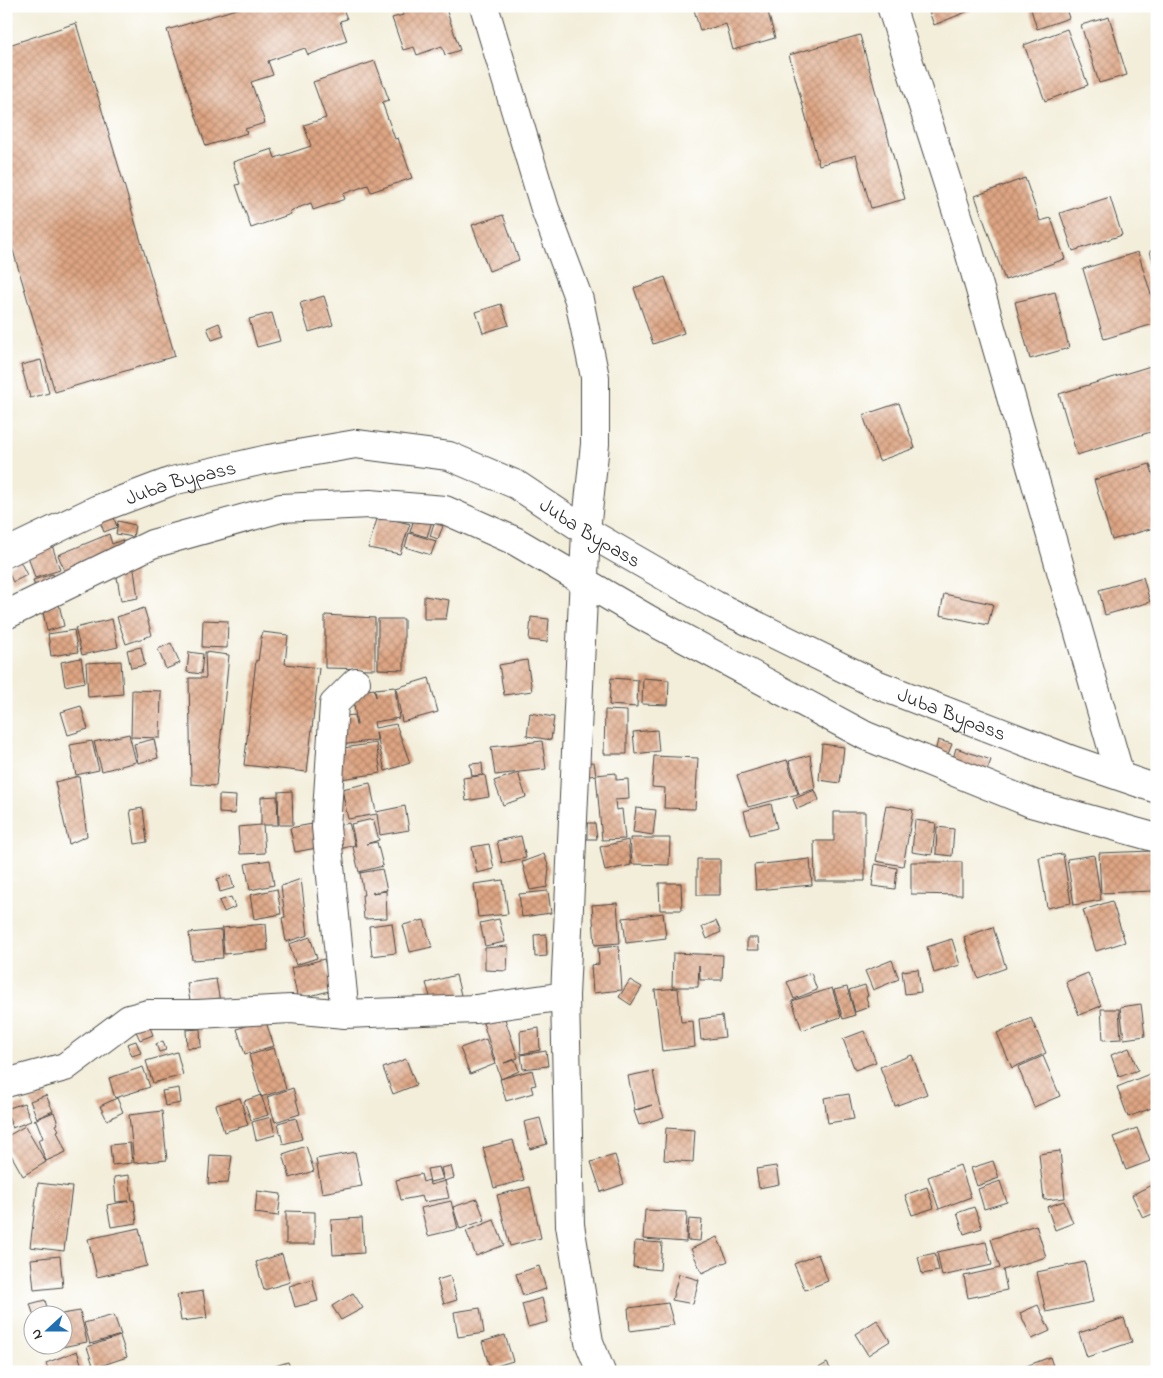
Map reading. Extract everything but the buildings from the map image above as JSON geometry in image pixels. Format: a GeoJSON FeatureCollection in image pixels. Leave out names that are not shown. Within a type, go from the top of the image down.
{"type":"FeatureCollection","features":[{"type":"Feature","properties":{"kind":"street"},"geometry":{"type":"LineString","coordinates":[[484,6],[545,210],[579,300],[595,377],[594,444],[586,531],[565,996],[570,1225],[589,1342],[601,1372]]}},
{"type":"Feature","properties":{"kind":"street"},"geometry":{"type":"LineString","coordinates":[[891,6],[966,241],[1117,765]]}},
{"type":"Feature","properties":{"kind":"street","name":"Juba Bypass"},"geometry":{"type":"LineString","coordinates":[[6,553],[98,509],[172,481],[268,459],[356,444],[449,456],[517,485],[586,531],[715,605],[876,684],[1072,760],[1157,789]]}},
{"type":"Feature","properties":{"kind":"street"},"geometry":{"type":"LineString","coordinates":[[6,614],[152,544],[281,508],[370,504],[445,510],[515,541],[648,619],[866,736],[1031,803],[1157,838]]}},
{"type":"Feature","properties":{"kind":"street"},"geometry":{"type":"LineString","coordinates":[[345,1014],[326,827],[334,704],[356,682]]}},
{"type":"Feature","properties":{"kind":"street"},"geometry":{"type":"LineString","coordinates":[[6,1083],[65,1068],[129,1019],[148,1014],[198,1014],[292,1008],[345,1014],[476,1009],[565,996]]}}]}
